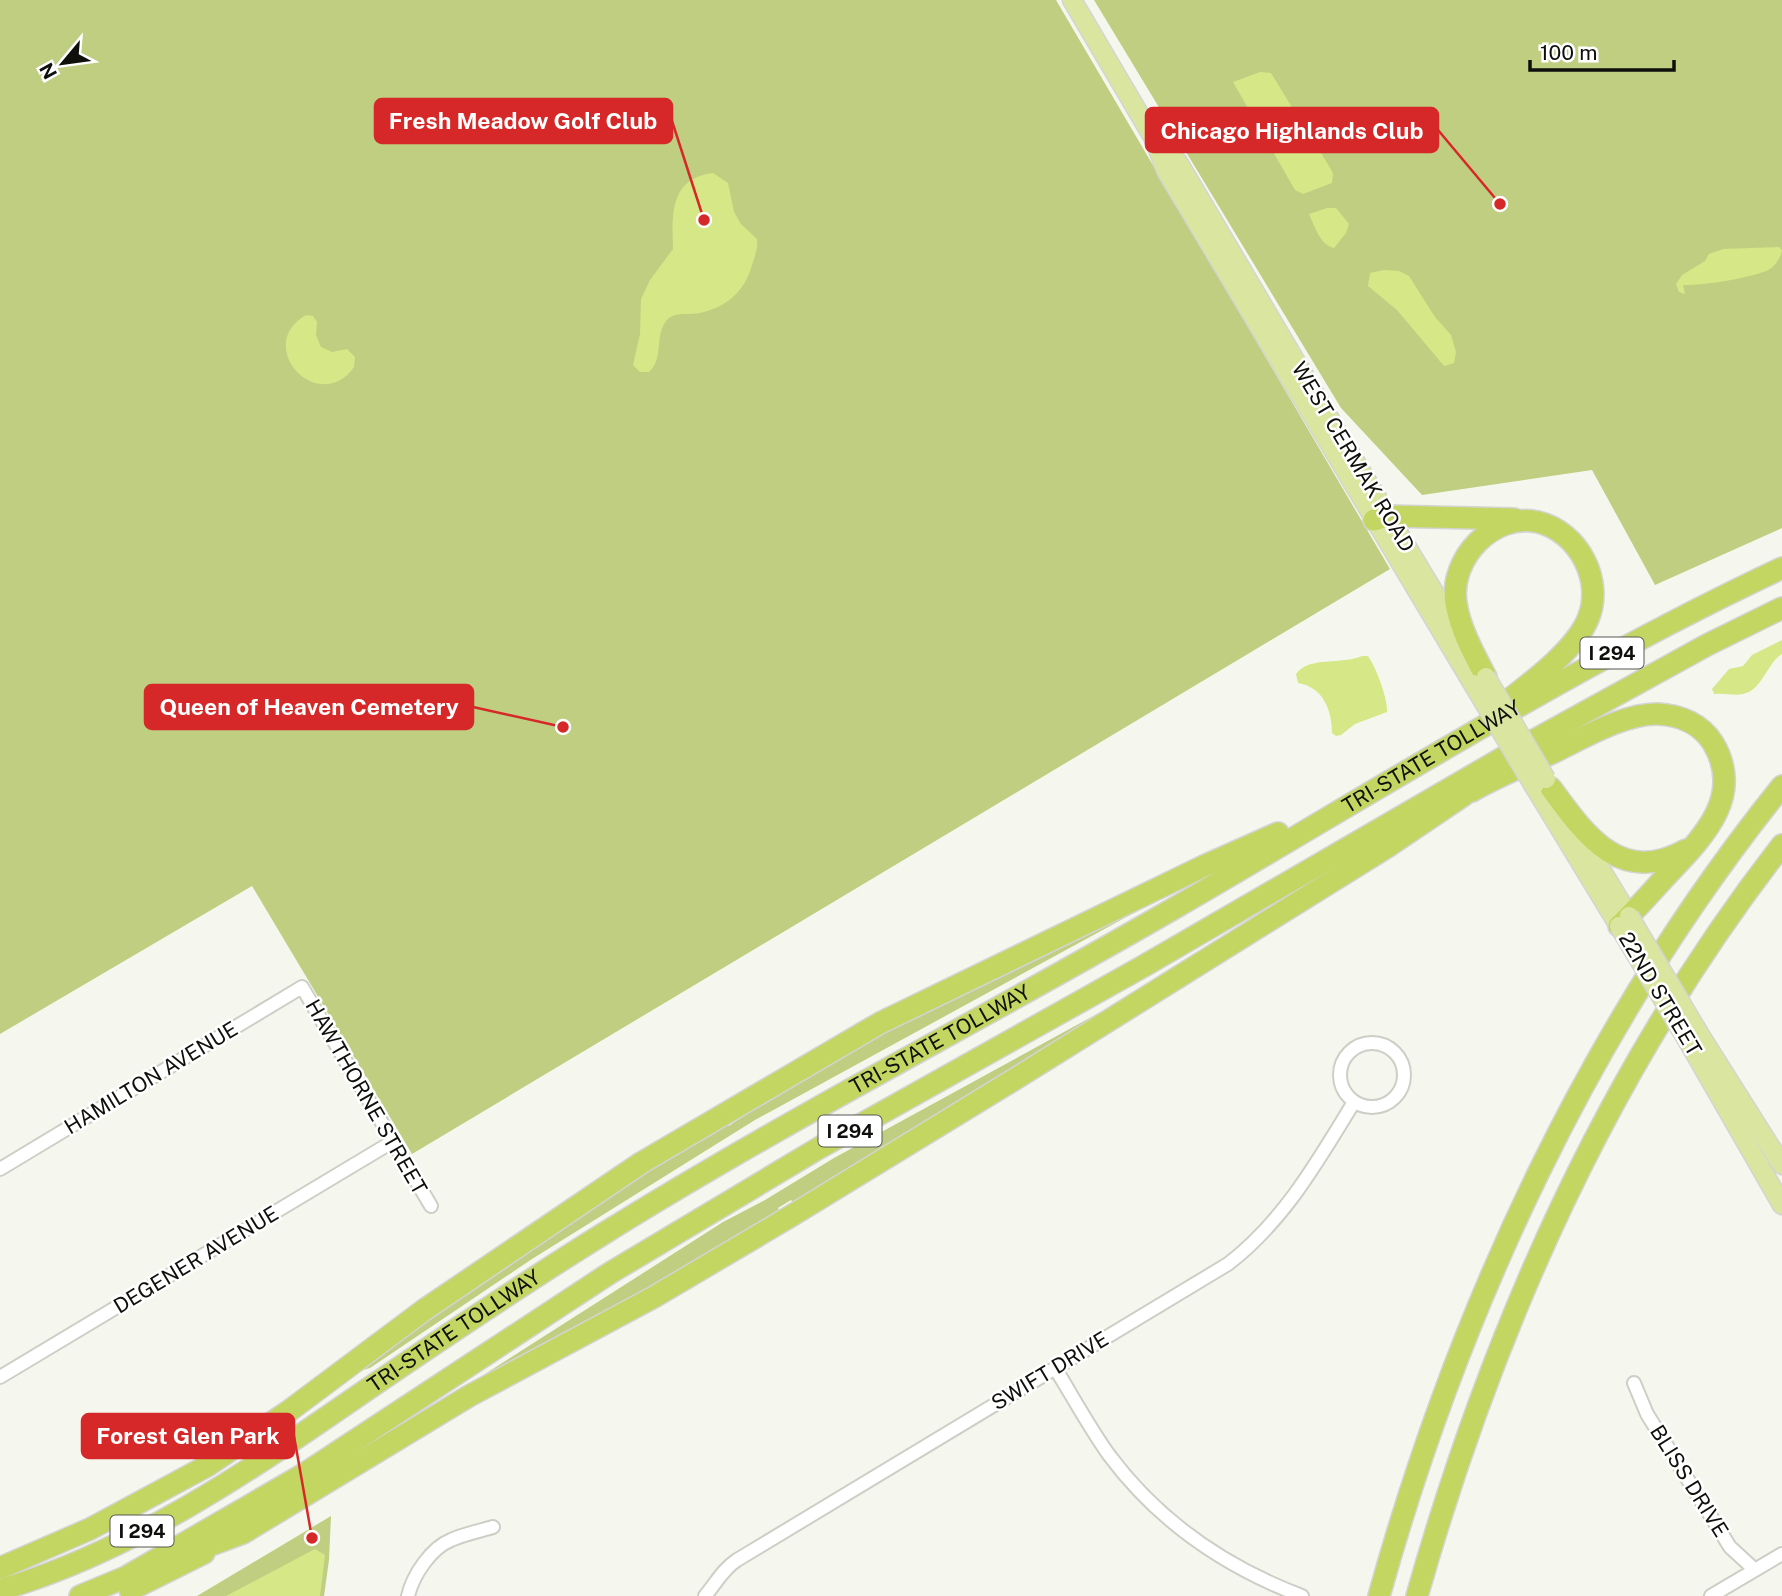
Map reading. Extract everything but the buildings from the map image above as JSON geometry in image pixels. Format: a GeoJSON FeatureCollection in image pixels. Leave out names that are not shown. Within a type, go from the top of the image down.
{"type":"FeatureCollection","features":[{"type":"Feature","properties":{"kind":"highway"},"geometry":{"type":"LineString","coordinates":[[1381,518],[1470,516],[1537,522],[1557,530],[1572,542],[1585,560],[1593,582],[1593,603],[1589,619],[1569,647],[1548,667],[1447,747]]}},
{"type":"Feature","properties":{"kind":"highway"},"geometry":{"type":"LineString","coordinates":[[1479,680],[1456,602],[1456,582],[1464,560],[1477,542],[1492,531],[1509,523],[1537,522]]}},
{"type":"Feature","properties":{"kind":"highway","name":"TRI-STATE TOLLWAY"},"geometry":{"type":"LineString","coordinates":[[0,1590],[98,1552],[206,1496],[275,1453],[494,1304],[670,1193],[784,1126],[1124,937],[1378,786],[1641,637],[1782,568]]}},
{"type":"Feature","properties":{"kind":"highway","name":"TRI-STATE TOLLWAY"},"geometry":{"type":"LineString","coordinates":[[79,1596],[122,1587],[304,1474],[610,1273],[819,1149],[1589,710],[1707,645],[1782,608]]}},
{"type":"Feature","properties":{"kind":"highway"},"geometry":{"type":"LineString","coordinates":[[122,1587],[243,1533],[469,1396],[653,1297],[791,1216],[1397,841],[1589,710]]}},
{"type":"Feature","properties":{"kind":"highway"},"geometry":{"type":"LineString","coordinates":[[1458,799],[1499,777],[1625,721],[1658,714],[1681,718],[1697,726],[1709,736],[1724,771],[1721,804],[1697,844],[1624,921]]}},
{"type":"Feature","properties":{"kind":"highway"},"geometry":{"type":"LineString","coordinates":[[1544,784],[1592,839],[1626,861],[1654,863],[1697,844]]}},
{"type":"Feature","properties":{"kind":"highway"},"geometry":{"type":"LineString","coordinates":[[0,1568],[90,1530],[207,1465],[289,1411],[424,1310],[641,1163],[880,1023],[1206,865],[1378,786]]}},
{"type":"Feature","properties":{"kind":"highway"},"geometry":{"type":"LineString","coordinates":[[1380,1596],[1403,1516],[1459,1357],[1509,1237],[1557,1136],[1609,1040],[1673,934],[1730,853],[1782,786]]}},
{"type":"Feature","properties":{"kind":"highway"},"geometry":{"type":"LineString","coordinates":[[1417,1596],[1446,1499],[1483,1392],[1582,1166],[1630,1074],[1671,1004],[1733,911],[1782,845]]}},
{"type":"Feature","properties":{"kind":"highway"},"geometry":{"type":"LineString","coordinates":[[1041,1024],[1116,998],[1230,945]]}},
{"type":"Feature","properties":{"kind":"main road","name":"WEST CERMAK ROAD"},"geometry":{"type":"LineString","coordinates":[[1072,0],[1154,139],[1178,162],[1381,518],[1544,784]]}},
{"type":"Feature","properties":{"kind":"main road","name":"22ND STREET"},"geometry":{"type":"LineString","coordinates":[[1544,784],[1694,1039],[1782,1205]]}},
{"type":"Feature","properties":{"kind":"main road","name":"22ND STREET"},"geometry":{"type":"LineString","coordinates":[[1694,1039],[1782,1166]]}},
{"type":"Feature","properties":{"kind":"street","name":"HAWTHORNE STREET"},"geometry":{"type":"LineString","coordinates":[[302,987],[430,1206]]}},
{"type":"Feature","properties":{"kind":"street","name":"HAMILTON AVENUE"},"geometry":{"type":"LineString","coordinates":[[0,1169],[302,987]]}},
{"type":"Feature","properties":{"kind":"street"},"geometry":{"type":"LineString","coordinates":[[1378,1044],[1389,1048],[1397,1055],[1402,1065],[1404,1076],[1401,1090],[1382,1106],[1373,1107],[1354,1102],[1342,1087],[1341,1068],[1345,1059],[1358,1046],[1378,1044]]}},
{"type":"Feature","properties":{"kind":"street","name":"SWIFT DRIVE"},"geometry":{"type":"LineString","coordinates":[[705,1596],[728,1566],[737,1560],[1228,1264],[1260,1238],[1299,1189],[1354,1102]]}},
{"type":"Feature","properties":{"kind":"street","name":"DEGENER AVENUE"},"geometry":{"type":"LineString","coordinates":[[0,1377],[392,1142]]}},
{"type":"Feature","properties":{"kind":"street"},"geometry":{"type":"LineString","coordinates":[[1055,1368],[1111,1457],[1158,1510],[1222,1558],[1273,1585],[1302,1596]]}},
{"type":"Feature","properties":{"kind":"street","name":"BLISS DRIVE"},"geometry":{"type":"LineString","coordinates":[[1634,1384],[1647,1414],[1730,1547],[1755,1570]]}},
{"type":"Feature","properties":{"kind":"street"},"geometry":{"type":"LineString","coordinates":[[408,1596],[424,1564],[442,1545],[450,1540],[494,1527]]}},
{"type":"Feature","properties":{"kind":"street"},"geometry":{"type":"LineString","coordinates":[[1711,1596],[1782,1554]]}},
{"type":"Feature","properties":{"kind":"shaded area"},"geometry":{"type":"Polygon","coordinates":[[[0,0],[1056,0],[1390,569],[412,1154],[252,886],[0,1034],[0,0]]]}},
{"type":"Feature","properties":{"kind":"shaded area"},"geometry":{"type":"Polygon","coordinates":[[[1094,0],[1782,0],[1782,528],[1655,585],[1592,470],[1422,495],[1341,408],[1094,0]]]}},
{"type":"Feature","properties":{"kind":"shaded area"},"geometry":{"type":"Polygon","coordinates":[[[1260,72],[1271,73],[1293,109],[1312,130],[1317,146],[1333,173],[1332,183],[1303,194],[1295,190],[1233,82],[1260,72]]]}},
{"type":"Feature","properties":{"kind":"shaded area"},"geometry":{"type":"Polygon","coordinates":[[[713,173],[728,183],[734,212],[741,224],[757,239],[749,274],[740,290],[719,307],[669,318],[661,330],[654,366],[649,372],[640,372],[633,365],[640,334],[641,299],[650,280],[673,249],[676,200],[688,182],[713,173]]]}},
{"type":"Feature","properties":{"kind":"shaded area"},"geometry":{"type":"Polygon","coordinates":[[[1336,208],[1349,224],[1346,233],[1334,248],[1322,239],[1309,214],[1336,208]]]}},
{"type":"Feature","properties":{"kind":"shaded area"},"geometry":{"type":"Polygon","coordinates":[[[1779,247],[1782,250],[1779,259],[1766,271],[1725,281],[1683,285],[1685,294],[1679,292],[1676,284],[1682,275],[1705,261],[1709,254],[1723,249],[1779,247]]]}},
{"type":"Feature","properties":{"kind":"shaded area"},"geometry":{"type":"Polygon","coordinates":[[[1399,271],[1409,276],[1435,317],[1451,335],[1456,352],[1454,363],[1444,366],[1397,310],[1368,286],[1370,273],[1399,271]]]}},
{"type":"Feature","properties":{"kind":"shaded area"},"geometry":{"type":"Polygon","coordinates":[[[306,315],[313,316],[317,322],[316,335],[321,347],[332,352],[347,349],[355,357],[354,367],[340,380],[324,384],[309,381],[297,371],[288,358],[286,343],[291,328],[306,315]]]}},
{"type":"Feature","properties":{"kind":"shaded area"},"geometry":{"type":"Polygon","coordinates":[[[1782,640],[1782,654],[1750,692],[1740,695],[1714,694],[1712,689],[1729,669],[1743,666],[1752,655],[1782,640]]]}},
{"type":"Feature","properties":{"kind":"shaded area"},"geometry":{"type":"Polygon","coordinates":[[[1368,656],[1374,668],[1384,691],[1387,712],[1355,724],[1336,736],[1332,733],[1328,708],[1324,701],[1314,689],[1298,683],[1296,674],[1309,665],[1368,656]]]}},
{"type":"Feature","properties":{"kind":"shaded area"},"geometry":{"type":"Polygon","coordinates":[[[1152,901],[755,1120],[532,1259],[370,1368],[363,1370],[474,1285],[725,1121],[729,1126],[742,1117],[739,1110],[849,1048],[1152,901]]]}},
{"type":"Feature","properties":{"kind":"shaded area"},"geometry":{"type":"Polygon","coordinates":[[[1117,1003],[1118,1005],[795,1205],[791,1200],[778,1208],[782,1216],[682,1267],[670,1277],[487,1376],[485,1374],[723,1222],[1117,1003]]]}},
{"type":"Feature","properties":{"kind":"shaded area"},"geometry":{"type":"Polygon","coordinates":[[[331,1516],[324,1596],[197,1596],[331,1516]]]}},
{"type":"Feature","properties":{"kind":"shaded area"},"geometry":{"type":"Polygon","coordinates":[[[315,1549],[325,1555],[320,1596],[226,1596],[315,1549]]]}},
{"type":"Feature","properties":{"kind":"place","name":"Chicago Highlands Club"},"geometry":{"type":"Point","coordinates":[1500,204]}},
{"type":"Feature","properties":{"kind":"place","name":"Fresh Meadow Golf Club"},"geometry":{"type":"Point","coordinates":[704,220]}},
{"type":"Feature","properties":{"kind":"place","name":"Queen of Heaven Cemetery"},"geometry":{"type":"Point","coordinates":[563,727]}},
{"type":"Feature","properties":{"kind":"place","name":"Forest Glen Park"},"geometry":{"type":"Point","coordinates":[312,1538]}}]}
